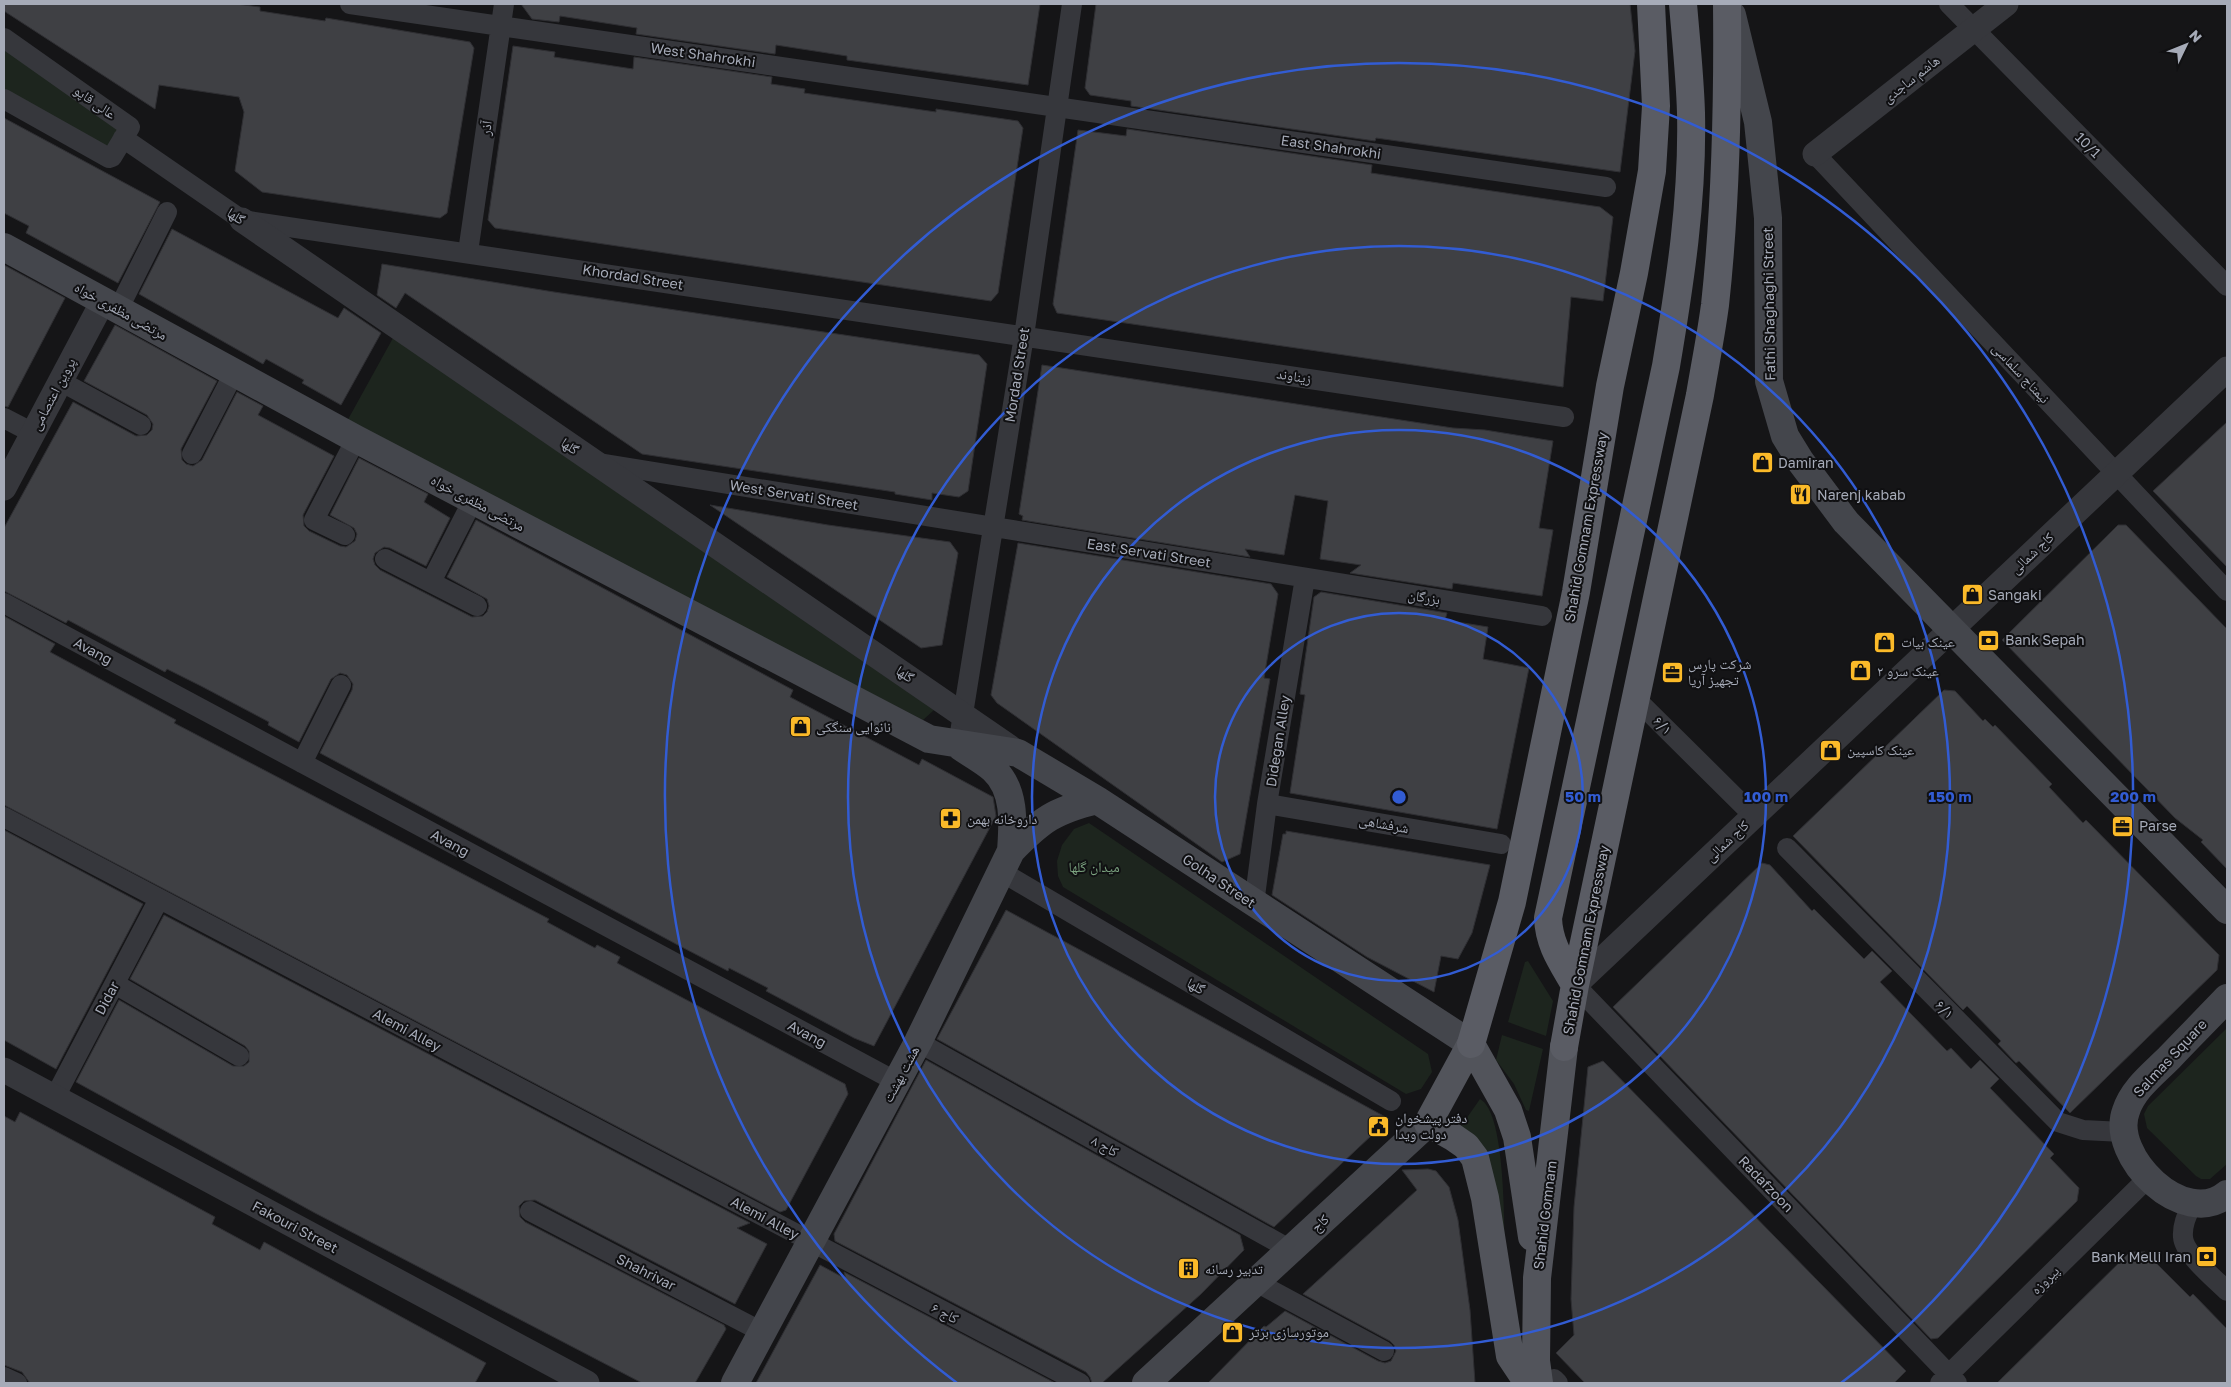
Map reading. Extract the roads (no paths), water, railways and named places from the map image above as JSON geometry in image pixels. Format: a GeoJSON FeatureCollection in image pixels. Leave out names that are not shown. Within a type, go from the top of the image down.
{"type":"FeatureCollection","features":[{"type":"Feature","properties":{"kind":"highway","name":"Shahid Gomnam Expressway"},"geometry":{"type":"LineString","coordinates":[[1471,1044],[1516,882],[1576,592],[1610,386],[1634,274],[1652,171],[1656,106],[1651,4]]}},
{"type":"Feature","properties":{"kind":"highway"},"geometry":{"type":"LineString","coordinates":[[1575,985],[1548,934],[1548,918],[1664,376],[1675,312],[1686,214],[1691,115],[1683,4]]}},
{"type":"Feature","properties":{"kind":"highway","name":"Shahid Gomnam Expressway"},"geometry":{"type":"LineString","coordinates":[[1564,1047],[1575,985],[1700,395],[1714,306],[1726,158],[1728,4]]}},
{"type":"Feature","properties":{"kind":"main road","name":"Fathi Shaghaghi Street"},"geometry":{"type":"LineString","coordinates":[[1728,4],[1758,122],[1768,218],[1769,381],[1785,436],[1801,462],[1846,522],[2227,910]]}},
{"type":"Feature","properties":{"kind":"main road","name":"مرتضی مظفری خواه"},"geometry":{"type":"LineString","coordinates":[[4,247],[356,439],[929,739],[958,745]]}},
{"type":"Feature","properties":{"kind":"main road","name":"Golha Street"},"geometry":{"type":"LineString","coordinates":[[958,745],[1018,753],[1097,800],[1471,1044]]}},
{"type":"Feature","properties":{"kind":"main road"},"geometry":{"type":"LineString","coordinates":[[958,745],[994,770],[1005,787],[1011,805],[1013,824],[1005,861]]}},
{"type":"Feature","properties":{"kind":"main road","name":"هشت بهشت"},"geometry":{"type":"LineString","coordinates":[[735,1383],[918,1042],[1005,861],[1031,830],[1048,817],[1067,807],[1097,800]]}},
{"type":"Feature","properties":{"kind":"main road","name":"Salmas Square"},"geometry":{"type":"LineString","coordinates":[[2123,1132],[2126,1111],[2139,1088],[2227,998]]}},
{"type":"Feature","properties":{"kind":"main road","name":"کاج"},"geometry":{"type":"LineString","coordinates":[[1146,1383],[1428,1123],[1471,1044]]}},
{"type":"Feature","properties":{"kind":"main road"},"geometry":{"type":"LineString","coordinates":[[1471,1044],[1508,1110],[1517,1137],[1537,1278]]}},
{"type":"Feature","properties":{"kind":"main road","name":"Shahid Gomnam"},"geometry":{"type":"LineString","coordinates":[[1545,1382],[1536,1361],[1537,1278],[1564,1047]]}},
{"type":"Feature","properties":{"kind":"main road"},"geometry":{"type":"LineString","coordinates":[[1428,1123],[1454,1137],[1466,1146],[1476,1158],[1485,1198],[1510,1356],[1545,1382]]}},
{"type":"Feature","properties":{"kind":"main road"},"geometry":{"type":"LineString","coordinates":[[2123,1132],[2131,1153],[2149,1177],[2168,1194],[2192,1204],[2203,1204],[2227,1194]]}},
{"type":"Feature","properties":{"kind":"street","name":"West Shahrokhi"},"geometry":{"type":"LineString","coordinates":[[350,4],[1057,107]]}},
{"type":"Feature","properties":{"kind":"street","name":"آذر"},"geometry":{"type":"LineString","coordinates":[[468,252],[504,4]]}},
{"type":"Feature","properties":{"kind":"street","name":"Mordad Street"},"geometry":{"type":"LineString","coordinates":[[958,745],[961,712],[994,528],[1024,336],[1072,4]]}},
{"type":"Feature","properties":{"kind":"street","name":"10/1"},"geometry":{"type":"LineString","coordinates":[[1949,4],[2227,286]]}},
{"type":"Feature","properties":{"kind":"street","name":"هاشم ساجدی"},"geometry":{"type":"LineString","coordinates":[[1815,154],[2006,4]]}},
{"type":"Feature","properties":{"kind":"street","name":"عالی قاپو"},"geometry":{"type":"LineString","coordinates":[[4,38],[130,127],[112,157],[109,158],[4,99]]}},
{"type":"Feature","properties":{"kind":"street","name":"East Shahrokhi"},"geometry":{"type":"LineString","coordinates":[[1057,107],[1606,187]]}},
{"type":"Feature","properties":{"kind":"street","name":"گلها"},"geometry":{"type":"LineString","coordinates":[[123,138],[594,463],[961,712],[1018,753]]}},
{"type":"Feature","properties":{"kind":"street","name":"نیمتاج سلماسی"},"geometry":{"type":"LineString","coordinates":[[1815,154],[2227,591]]}},
{"type":"Feature","properties":{"kind":"street"},"geometry":{"type":"LineString","coordinates":[[110,305],[167,212]]}},
{"type":"Feature","properties":{"kind":"street","name":"Khordad Street"},"geometry":{"type":"LineString","coordinates":[[242,220],[468,252],[1024,336]]}},
{"type":"Feature","properties":{"kind":"street","name":"پروین اعتصامی"},"geometry":{"type":"LineString","coordinates":[[4,488],[60,381],[110,305]]}},
{"type":"Feature","properties":{"kind":"street","name":"زیناوند"},"geometry":{"type":"LineString","coordinates":[[1024,336],[1564,417]]}},
{"type":"Feature","properties":{"kind":"street","name":"کاج شمالی"},"geometry":{"type":"LineString","coordinates":[[1575,985],[2227,369]]}},
{"type":"Feature","properties":{"kind":"street"},"geometry":{"type":"LineString","coordinates":[[192,454],[234,373]]}},
{"type":"Feature","properties":{"kind":"street"},"geometry":{"type":"LineString","coordinates":[[60,381],[141,425]]}},
{"type":"Feature","properties":{"kind":"street"},"geometry":{"type":"LineString","coordinates":[[4,418],[33,433]]}},
{"type":"Feature","properties":{"kind":"street"},"geometry":{"type":"LineString","coordinates":[[344,535],[314,520],[356,439]]}},
{"type":"Feature","properties":{"kind":"street","name":"West Servati Street"},"geometry":{"type":"LineString","coordinates":[[594,463],[994,528]]}},
{"type":"Feature","properties":{"kind":"street"},"geometry":{"type":"LineString","coordinates":[[431,582],[473,500]]}},
{"type":"Feature","properties":{"kind":"street","name":"East Servati Street"},"geometry":{"type":"LineString","coordinates":[[994,528],[1305,578]]}},
{"type":"Feature","properties":{"kind":"street"},"geometry":{"type":"LineString","coordinates":[[385,559],[477,606]]}},
{"type":"Feature","properties":{"kind":"street","name":"بزرگان"},"geometry":{"type":"LineString","coordinates":[[1305,578],[1542,616]]}},
{"type":"Feature","properties":{"kind":"street","name":"Didegan Alley"},"geometry":{"type":"LineString","coordinates":[[1254,904],[1267,804],[1305,578]]}},
{"type":"Feature","properties":{"kind":"street","name":"Avang"},"geometry":{"type":"LineString","coordinates":[[4,603],[897,1082]]}},
{"type":"Feature","properties":{"kind":"street"},"geometry":{"type":"LineString","coordinates":[[302,763],[341,685]]}},
{"type":"Feature","properties":{"kind":"street","name":"۶/۱"},"geometry":{"type":"LineString","coordinates":[[1636,698],[1754,816]]}},
{"type":"Feature","properties":{"kind":"street","name":"شرفشاهی"},"geometry":{"type":"LineString","coordinates":[[1267,804],[1501,844]]}},
{"type":"Feature","properties":{"kind":"street","name":"Alemi Alley"},"geometry":{"type":"LineString","coordinates":[[4,817],[810,1242]]}},
{"type":"Feature","properties":{"kind":"street","name":"۶/۱"},"geometry":{"type":"LineString","coordinates":[[1787,848],[2052,1117],[2070,1127],[2083,1130],[2123,1132]]}},
{"type":"Feature","properties":{"kind":"street","name":"گلها"},"geometry":{"type":"LineString","coordinates":[[1005,861],[1391,1101]]}},
{"type":"Feature","properties":{"kind":"street","name":"Didar"},"geometry":{"type":"LineString","coordinates":[[55,1097],[160,899]]}},
{"type":"Feature","properties":{"kind":"street"},"geometry":{"type":"LineString","coordinates":[[115,984],[239,1056]]}},
{"type":"Feature","properties":{"kind":"street","name":"Radafzoon"},"geometry":{"type":"LineString","coordinates":[[1575,985],[1948,1380]]}},
{"type":"Feature","properties":{"kind":"street","name":"کاج ۸"},"geometry":{"type":"LineString","coordinates":[[918,1042],[1291,1250]]}},
{"type":"Feature","properties":{"kind":"street","name":"Fakouri Street"},"geometry":{"type":"LineString","coordinates":[[4,1070],[587,1383]]}},
{"type":"Feature","properties":{"kind":"street","name":"پیروزه"},"geometry":{"type":"LineString","coordinates":[[1948,1380],[2149,1177]]}},
{"type":"Feature","properties":{"kind":"street"},"geometry":{"type":"LineString","coordinates":[[2192,1204],[2183,1228],[2184,1244],[2190,1254],[2227,1291]]}},
{"type":"Feature","properties":{"kind":"street","name":"Shahrivar"},"geometry":{"type":"LineString","coordinates":[[530,1211],[762,1332]]}},
{"type":"Feature","properties":{"kind":"street","name":"کاج ۶"},"geometry":{"type":"LineString","coordinates":[[810,1242],[1080,1383]]}},
{"type":"Feature","properties":{"kind":"street"},"geometry":{"type":"LineString","coordinates":[[1256,1282],[1384,1351]]}},
{"type":"Feature","properties":{"kind":"street"},"geometry":{"type":"LineString","coordinates":[[4,1377],[17,1383]]}},
{"type":"Feature","properties":{"kind":"place","name":"Damiran"},"geometry":{"type":"Point","coordinates":[1762,463]}},
{"type":"Feature","properties":{"kind":"place","name":"Narenj kabab"},"geometry":{"type":"Point","coordinates":[1801,495]}},
{"type":"Feature","properties":{"kind":"place","name":"Sangaki"},"geometry":{"type":"Point","coordinates":[1972,595]}},
{"type":"Feature","properties":{"kind":"place","name":"Bank Sepah"},"geometry":{"type":"Point","coordinates":[1989,640]}},
{"type":"Feature","properties":{"kind":"place","name":"عینک بیات"},"geometry":{"type":"Point","coordinates":[1885,642]}},
{"type":"Feature","properties":{"kind":"place","name":"عینک سرو ۲"},"geometry":{"type":"Point","coordinates":[1861,671]}},
{"type":"Feature","properties":{"kind":"place","name":"شرکت پارس تجهیز آریا"},"geometry":{"type":"Point","coordinates":[1672,672]}},
{"type":"Feature","properties":{"kind":"place","name":"نانوایی سنگکی"},"geometry":{"type":"Point","coordinates":[800,727]}},
{"type":"Feature","properties":{"kind":"place","name":"عینک کاسپین"},"geometry":{"type":"Point","coordinates":[1831,750]}},
{"type":"Feature","properties":{"kind":"place","name":"داروخانه بهمن"},"geometry":{"type":"Point","coordinates":[951,819]}},
{"type":"Feature","properties":{"kind":"place","name":"Parse"},"geometry":{"type":"Point","coordinates":[2123,826]}},
{"type":"Feature","properties":{"kind":"place","name":"دفتر پیشخوان دولت ویدا"},"geometry":{"type":"Point","coordinates":[1379,1126]}},
{"type":"Feature","properties":{"kind":"place","name":"Bank Melli Iran"},"geometry":{"type":"Point","coordinates":[2207,1257]}},
{"type":"Feature","properties":{"kind":"place","name":"تدبیر رسانه"},"geometry":{"type":"Point","coordinates":[1189,1269]}},
{"type":"Feature","properties":{"kind":"place","name":"موتورسازی برتر"},"geometry":{"type":"Point","coordinates":[1233,1332]}},
{"type":"Feature","properties":{"kind":"park label","name":"میدان گلها"},"geometry":{"type":"Point","coordinates":[1094,867]}}]}
